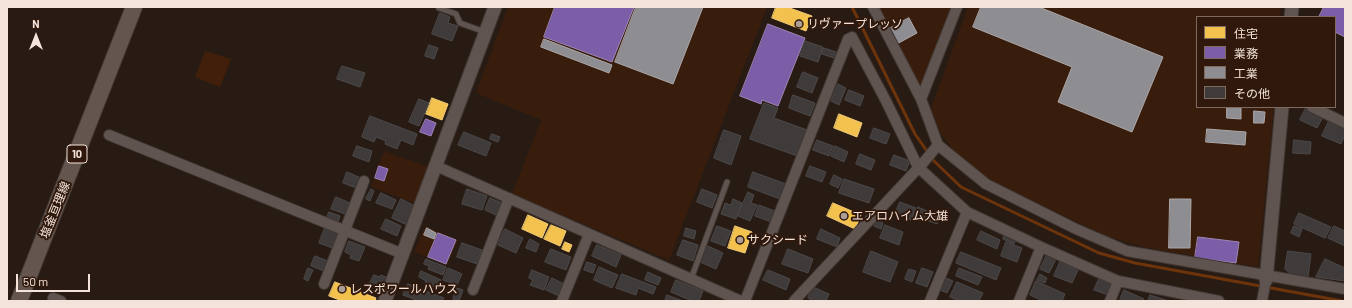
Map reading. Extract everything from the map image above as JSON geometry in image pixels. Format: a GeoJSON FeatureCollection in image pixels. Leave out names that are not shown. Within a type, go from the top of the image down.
{"type":"FeatureCollection","features":[{"type":"Feature","properties":{"kind":"main road","name":"塩釜亘理線"},"geometry":{"type":"LineString","coordinates":[[19,301],[134,7]]}},
{"type":"Feature","properties":{"kind":"street"},"geometry":{"type":"LineString","coordinates":[[385,301],[495,7]]}},
{"type":"Feature","properties":{"kind":"street"},"geometry":{"type":"LineString","coordinates":[[873,7],[921,99],[938,145],[986,184],[1076,229],[1126,250],[1266,277],[1345,289]]}},
{"type":"Feature","properties":{"kind":"street"},"geometry":{"type":"LineString","coordinates":[[921,99],[957,7]]}},
{"type":"Feature","properties":{"kind":"street"},"geometry":{"type":"LineString","coordinates":[[745,301],[848,39],[852,37],[920,165],[967,212],[1118,281],[1203,300],[1219,301]]}},
{"type":"Feature","properties":{"kind":"street"},"geometry":{"type":"LineString","coordinates":[[1262,301],[1266,277],[1282,108]]}},
{"type":"Feature","properties":{"kind":"street"},"geometry":{"type":"LineString","coordinates":[[1314,108],[1345,123]]}},
{"type":"Feature","properties":{"kind":"street"},"geometry":{"type":"LineString","coordinates":[[109,135],[403,254]]}},
{"type":"Feature","properties":{"kind":"street"},"geometry":{"type":"LineString","coordinates":[[794,301],[938,145]]}},
{"type":"Feature","properties":{"kind":"street"},"geometry":{"type":"LineString","coordinates":[[436,166],[741,301]]}},
{"type":"Feature","properties":{"kind":"street"},"geometry":{"type":"LineString","coordinates":[[324,284],[364,181]]}},
{"type":"Feature","properties":{"kind":"street"},"geometry":{"type":"LineString","coordinates":[[473,290],[509,198]]}},
{"type":"Feature","properties":{"kind":"street"},"geometry":{"type":"LineString","coordinates":[[930,301],[967,212]]}},
{"type":"Feature","properties":{"kind":"street"},"geometry":{"type":"LineString","coordinates":[[562,301],[589,234]]}},
{"type":"Feature","properties":{"kind":"street"},"geometry":{"type":"LineString","coordinates":[[1019,301],[1041,247]]}},
{"type":"Feature","properties":{"kind":"street"},"geometry":{"type":"LineString","coordinates":[[1110,301],[1118,281]]}},
{"type":"Feature","properties":{"kind":"lane"},"geometry":{"type":"LineString","coordinates":[[439,8],[456,14],[460,23],[486,32]]}},
{"type":"Feature","properties":{"kind":"lane"},"geometry":{"type":"LineString","coordinates":[[690,279],[727,182]]}},
{"type":"Feature","properties":{"kind":"shaded area"},"geometry":{"type":"Polygon","coordinates":[[[508,7],[767,7],[669,260],[512,194],[541,120],[476,93],[508,7]]]}},
{"type":"Feature","properties":{"kind":"shaded area"},"geometry":{"type":"Polygon","coordinates":[[[878,7],[951,7],[920,89],[878,7]]]}},
{"type":"Feature","properties":{"kind":"shaded area"},"geometry":{"type":"Polygon","coordinates":[[[968,7],[1281,7],[1280,16],[1196,16],[1196,108],[1274,108],[1258,267],[1149,248],[1109,237],[988,180],[959,157],[934,125],[931,109],[968,7]]]}},
{"type":"Feature","properties":{"kind":"shaded area"},"geometry":{"type":"Polygon","coordinates":[[[205,51],[231,59],[220,87],[195,77],[205,51]]]}},
{"type":"Feature","properties":{"kind":"shaded area"},"geometry":{"type":"Polygon","coordinates":[[[384,151],[431,168],[417,204],[371,187],[384,151]]]}},
{"type":"Feature","properties":{"kind":"shaded area"},"geometry":{"type":"Polygon","coordinates":[[[425,226],[458,240],[447,265],[414,252],[425,226]]]}},
{"type":"Feature","properties":{"kind":"building: 住宅","name":"リヴァープレッソ"},"geometry":{"type":"Polygon","coordinates":[[[776,7],[787,7],[812,16],[806,31],[772,18],[776,7]]]}},
{"type":"Feature","properties":{"kind":"building: 住宅"},"geometry":{"type":"Polygon","coordinates":[[[432,98],[448,104],[442,120],[426,114],[432,98]]]}},
{"type":"Feature","properties":{"kind":"building: 住宅"},"geometry":{"type":"Polygon","coordinates":[[[839,114],[862,123],[857,137],[834,128],[839,114]]]}},
{"type":"Feature","properties":{"kind":"building: 住宅","name":"エアロハイム大雄"},"geometry":{"type":"Polygon","coordinates":[[[833,203],[861,215],[855,229],[827,216],[833,203]]]}},
{"type":"Feature","properties":{"kind":"building: 住宅"},"geometry":{"type":"Polygon","coordinates":[[[528,215],[548,224],[542,238],[522,229],[528,215]]]}},
{"type":"Feature","properties":{"kind":"building: 住宅"},"geometry":{"type":"Polygon","coordinates":[[[551,225],[566,231],[560,246],[544,239],[551,225]]]}},
{"type":"Feature","properties":{"kind":"building: 住宅","name":"サクシード"},"geometry":{"type":"Polygon","coordinates":[[[735,226],[752,232],[745,253],[728,248],[735,226]]]}},
{"type":"Feature","properties":{"kind":"building: 住宅"},"geometry":{"type":"Polygon","coordinates":[[[565,242],[572,245],[569,252],[562,249],[565,242]]]}},
{"type":"Feature","properties":{"kind":"building: 住宅","name":"レスポワールハウス"},"geometry":{"type":"Polygon","coordinates":[[[335,282],[376,298],[375,301],[342,301],[329,296],[335,282]]]}},
{"type":"Feature","properties":{"kind":"building: 業務"},"geometry":{"type":"Polygon","coordinates":[[[555,7],[634,7],[612,62],[544,37],[555,7]]]}},
{"type":"Feature","properties":{"kind":"building: 業務"},"geometry":{"type":"Polygon","coordinates":[[[1324,7],[1345,7],[1345,37],[1336,32],[1336,16],[1320,16],[1324,7]]]}},
{"type":"Feature","properties":{"kind":"building: 業務"},"geometry":{"type":"Polygon","coordinates":[[[768,24],[805,38],[778,106],[762,100],[761,104],[740,96],[768,24]]]}},
{"type":"Feature","properties":{"kind":"building: 業務"},"geometry":{"type":"Polygon","coordinates":[[[426,119],[436,123],[431,136],[420,132],[426,119]]]}},
{"type":"Feature","properties":{"kind":"building: 業務"},"geometry":{"type":"Polygon","coordinates":[[[379,166],[388,169],[384,181],[375,178],[379,166]]]}},
{"type":"Feature","properties":{"kind":"building: 業務"},"geometry":{"type":"Polygon","coordinates":[[[438,233],[456,240],[446,264],[428,257],[438,233]]]}},
{"type":"Feature","properties":{"kind":"building: 業務"},"geometry":{"type":"Polygon","coordinates":[[[1198,237],[1239,242],[1236,263],[1195,258],[1198,237]]]}},
{"type":"Feature","properties":{"kind":"building: 工業"},"geometry":{"type":"Polygon","coordinates":[[[636,7],[703,7],[673,84],[615,62],[636,7]]]}},
{"type":"Feature","properties":{"kind":"building: 工業"},"geometry":{"type":"Polygon","coordinates":[[[981,7],[1039,7],[1163,57],[1132,132],[1058,102],[1072,67],[973,27],[981,7]]]}},
{"type":"Feature","properties":{"kind":"building: 工業"},"geometry":{"type":"Polygon","coordinates":[[[909,18],[917,33],[895,45],[887,30],[909,18]]]}},
{"type":"Feature","properties":{"kind":"building: 工業"},"geometry":{"type":"Polygon","coordinates":[[[544,39],[612,65],[609,73],[541,47],[544,39]]]}},
{"type":"Feature","properties":{"kind":"building: 工業"},"geometry":{"type":"Polygon","coordinates":[[[1227,108],[1241,108],[1241,119],[1227,118],[1227,108]]]}},
{"type":"Feature","properties":{"kind":"building: 工業"},"geometry":{"type":"Polygon","coordinates":[[[1254,111],[1265,112],[1264,123],[1254,123],[1254,111]]]}},
{"type":"Feature","properties":{"kind":"building: 工業"},"geometry":{"type":"Polygon","coordinates":[[[1207,129],[1246,132],[1245,145],[1206,142],[1207,129]]]}},
{"type":"Feature","properties":{"kind":"building: 工業"},"geometry":{"type":"Polygon","coordinates":[[[1170,199],[1191,199],[1190,248],[1169,248],[1170,199]]]}},
{"type":"Feature","properties":{"kind":"building: 工業"},"geometry":{"type":"Polygon","coordinates":[[[427,228],[436,233],[434,239],[424,235],[427,228]]]}},
{"type":"Feature","properties":{"kind":"building: その他"},"geometry":{"type":"Polygon","coordinates":[[[440,13],[450,17],[448,23],[458,26],[452,41],[432,34],[440,13]]]}},
{"type":"Feature","properties":{"kind":"building: その他"},"geometry":{"type":"Polygon","coordinates":[[[805,41],[823,47],[818,62],[800,56],[805,41]]]}},
{"type":"Feature","properties":{"kind":"building: その他"},"geometry":{"type":"Polygon","coordinates":[[[429,45],[438,48],[434,59],[425,56],[429,45]]]}},
{"type":"Feature","properties":{"kind":"building: その他"},"geometry":{"type":"Polygon","coordinates":[[[824,48],[839,53],[837,59],[822,54],[824,48]]]}},
{"type":"Feature","properties":{"kind":"building: その他"},"geometry":{"type":"Polygon","coordinates":[[[342,66],[365,73],[360,87],[337,79],[342,66]]]}},
{"type":"Feature","properties":{"kind":"building: その他"},"geometry":{"type":"Polygon","coordinates":[[[803,72],[818,78],[812,93],[797,87],[803,72]]]}},
{"type":"Feature","properties":{"kind":"building: その他"},"geometry":{"type":"Polygon","coordinates":[[[838,84],[846,88],[839,105],[831,101],[838,84]]]}},
{"type":"Feature","properties":{"kind":"building: その他"},"geometry":{"type":"Polygon","coordinates":[[[849,90],[864,96],[860,106],[845,100],[849,90]]]}},
{"type":"Feature","properties":{"kind":"building: その他"},"geometry":{"type":"Polygon","coordinates":[[[793,95],[815,103],[810,116],[789,108],[793,95]]]}},
{"type":"Feature","properties":{"kind":"building: その他"},"geometry":{"type":"Polygon","coordinates":[[[419,99],[429,103],[419,126],[409,122],[419,99]]]}},
{"type":"Feature","properties":{"kind":"building: その他"},"geometry":{"type":"Polygon","coordinates":[[[764,103],[778,108],[774,118],[807,130],[797,156],[750,139],[764,103]]]}},
{"type":"Feature","properties":{"kind":"building: その他"},"geometry":{"type":"Polygon","coordinates":[[[1306,108],[1323,117],[1317,128],[1300,120],[1306,108]]]}},
{"type":"Feature","properties":{"kind":"building: その他"},"geometry":{"type":"Polygon","coordinates":[[[370,116],[417,134],[413,145],[401,140],[397,149],[385,144],[386,141],[376,137],[374,142],[362,137],[370,116]]]}},
{"type":"Feature","properties":{"kind":"building: その他"},"geometry":{"type":"Polygon","coordinates":[[[1329,121],[1345,128],[1345,135],[1341,144],[1322,136],[1329,121]]]}},
{"type":"Feature","properties":{"kind":"building: その他"},"geometry":{"type":"Polygon","coordinates":[[[874,128],[890,134],[886,144],[870,138],[874,128]]]}},
{"type":"Feature","properties":{"kind":"building: その他"},"geometry":{"type":"Polygon","coordinates":[[[724,130],[741,136],[731,165],[714,158],[724,130]]]}},
{"type":"Feature","properties":{"kind":"building: その他"},"geometry":{"type":"Polygon","coordinates":[[[464,132],[491,143],[486,156],[458,145],[464,132]]]}},
{"type":"Feature","properties":{"kind":"building: その他"},"geometry":{"type":"Polygon","coordinates":[[[492,134],[500,137],[498,142],[490,139],[492,134]]]}},
{"type":"Feature","properties":{"kind":"building: その他"},"geometry":{"type":"Polygon","coordinates":[[[817,140],[833,146],[829,156],[813,150],[817,140]]]}},
{"type":"Feature","properties":{"kind":"building: その他"},"geometry":{"type":"Polygon","coordinates":[[[1294,140],[1311,142],[1310,154],[1293,153],[1294,140]]]}},
{"type":"Feature","properties":{"kind":"building: その他"},"geometry":{"type":"Polygon","coordinates":[[[357,146],[372,151],[369,162],[353,156],[357,146]]]}},
{"type":"Feature","properties":{"kind":"building: その他"},"geometry":{"type":"Polygon","coordinates":[[[835,146],[848,152],[844,162],[831,156],[835,146]]]}},
{"type":"Feature","properties":{"kind":"building: その他"},"geometry":{"type":"Polygon","coordinates":[[[860,154],[875,160],[871,170],[856,164],[860,154]]]}},
{"type":"Feature","properties":{"kind":"building: その他"},"geometry":{"type":"Polygon","coordinates":[[[894,155],[910,161],[906,171],[890,165],[894,155]]]}},
{"type":"Feature","properties":{"kind":"building: その他"},"geometry":{"type":"Polygon","coordinates":[[[810,166],[826,172],[822,182],[806,176],[810,166]]]}},
{"type":"Feature","properties":{"kind":"building: その他"},"geometry":{"type":"Polygon","coordinates":[[[347,172],[363,179],[359,189],[343,183],[347,172]]]}},
{"type":"Feature","properties":{"kind":"building: その他"},"geometry":{"type":"Polygon","coordinates":[[[753,172],[786,184],[780,199],[748,187],[753,172]]]}},
{"type":"Feature","properties":{"kind":"building: その他"},"geometry":{"type":"Polygon","coordinates":[[[834,175],[842,179],[838,188],[830,184],[834,175]]]}},
{"type":"Feature","properties":{"kind":"building: その他"},"geometry":{"type":"Polygon","coordinates":[[[844,179],[874,189],[869,203],[839,193],[844,179]]]}},
{"type":"Feature","properties":{"kind":"building: その他"},"geometry":{"type":"Polygon","coordinates":[[[371,189],[374,191],[370,201],[366,199],[371,189]]]}},
{"type":"Feature","properties":{"kind":"building: その他"},"geometry":{"type":"Polygon","coordinates":[[[467,189],[487,196],[482,210],[462,204],[467,189]]]}},
{"type":"Feature","properties":{"kind":"building: その他"},"geometry":{"type":"Polygon","coordinates":[[[702,189],[717,195],[712,208],[697,202],[702,189]]]}},
{"type":"Feature","properties":{"kind":"building: その他"},"geometry":{"type":"Polygon","coordinates":[[[748,192],[754,195],[751,203],[757,205],[750,221],[738,216],[748,192]]]}},
{"type":"Feature","properties":{"kind":"building: その他"},"geometry":{"type":"Polygon","coordinates":[[[381,193],[396,200],[392,209],[376,203],[381,193]]]}},
{"type":"Feature","properties":{"kind":"building: その他"},"geometry":{"type":"Polygon","coordinates":[[[336,197],[352,204],[348,215],[331,209],[336,197]]]}},
{"type":"Feature","properties":{"kind":"building: その他"},"geometry":{"type":"Polygon","coordinates":[[[490,198],[504,204],[498,216],[485,210],[490,198]]]}},
{"type":"Feature","properties":{"kind":"building: その他"},"geometry":{"type":"Polygon","coordinates":[[[401,199],[415,206],[407,225],[392,218],[401,199]]]}},
{"type":"Feature","properties":{"kind":"building: その他"},"geometry":{"type":"Polygon","coordinates":[[[733,199],[742,203],[736,219],[721,214],[725,203],[731,205],[733,199]]]}},
{"type":"Feature","properties":{"kind":"building: その他"},"geometry":{"type":"Polygon","coordinates":[[[900,202],[916,208],[911,220],[895,214],[900,202]]]}},
{"type":"Feature","properties":{"kind":"building: その他"},"geometry":{"type":"Polygon","coordinates":[[[759,205],[777,212],[774,223],[755,216],[759,205]]]}},
{"type":"Feature","properties":{"kind":"building: その他"},"geometry":{"type":"Polygon","coordinates":[[[918,207],[927,211],[923,221],[914,217],[918,207]]]}},
{"type":"Feature","properties":{"kind":"building: その他"},"geometry":{"type":"Polygon","coordinates":[[[929,211],[940,215],[937,224],[926,220],[929,211]]]}},
{"type":"Feature","properties":{"kind":"building: その他"},"geometry":{"type":"Polygon","coordinates":[[[329,212],[340,216],[338,222],[327,218],[329,212]]]}},
{"type":"Feature","properties":{"kind":"building: その他"},"geometry":{"type":"Polygon","coordinates":[[[1299,213],[1331,227],[1325,238],[1294,224],[1299,213]]]}},
{"type":"Feature","properties":{"kind":"building: その他"},"geometry":{"type":"Polygon","coordinates":[[[386,219],[401,226],[397,236],[381,229],[386,219]]]}},
{"type":"Feature","properties":{"kind":"building: その他"},"geometry":{"type":"Polygon","coordinates":[[[876,221],[883,223],[881,229],[874,226],[876,221]]]}},
{"type":"Feature","properties":{"kind":"building: その他"},"geometry":{"type":"Polygon","coordinates":[[[885,225],[903,232],[899,245],[880,238],[885,225]]]}},
{"type":"Feature","properties":{"kind":"building: その他"},"geometry":{"type":"Polygon","coordinates":[[[717,226],[731,231],[725,246],[711,241],[717,226]]]}},
{"type":"Feature","properties":{"kind":"building: その他"},"geometry":{"type":"Polygon","coordinates":[[[1294,226],[1302,229],[1299,237],[1291,233],[1294,226]]]}},
{"type":"Feature","properties":{"kind":"building: その他"},"geometry":{"type":"Polygon","coordinates":[[[1334,226],[1345,231],[1345,246],[1328,238],[1334,226]]]}},
{"type":"Feature","properties":{"kind":"building: その他"},"geometry":{"type":"Polygon","coordinates":[[[325,228],[341,234],[335,249],[319,243],[325,228]]]}},
{"type":"Feature","properties":{"kind":"building: その他"},"geometry":{"type":"Polygon","coordinates":[[[686,228],[696,231],[694,239],[684,236],[686,228]]]}},
{"type":"Feature","properties":{"kind":"building: その他"},"geometry":{"type":"Polygon","coordinates":[[[505,229],[523,238],[516,253],[498,245],[505,229]]]}},
{"type":"Feature","properties":{"kind":"building: その他"},"geometry":{"type":"Polygon","coordinates":[[[821,229],[840,238],[837,247],[817,239],[821,229]]]}},
{"type":"Feature","properties":{"kind":"building: その他"},"geometry":{"type":"Polygon","coordinates":[[[981,231],[1000,240],[997,249],[977,240],[981,231]]]}},
{"type":"Feature","properties":{"kind":"building: その他"},"geometry":{"type":"Polygon","coordinates":[[[1005,234],[1016,239],[1014,244],[1003,239],[1005,234]]]}},
{"type":"Feature","properties":{"kind":"building: その他"},"geometry":{"type":"Polygon","coordinates":[[[530,239],[539,244],[536,252],[526,248],[530,239]]]}},
{"type":"Feature","properties":{"kind":"building: その他"},"geometry":{"type":"Polygon","coordinates":[[[683,240],[698,245],[693,261],[677,255],[683,240]]]}},
{"type":"Feature","properties":{"kind":"building: その他"},"geometry":{"type":"Polygon","coordinates":[[[349,241],[365,247],[359,261],[350,258],[351,255],[345,252],[349,241]]]}},
{"type":"Feature","properties":{"kind":"building: その他"},"geometry":{"type":"Polygon","coordinates":[[[1006,242],[1022,248],[1017,262],[1001,256],[1006,242]]]}},
{"type":"Feature","properties":{"kind":"building: その他"},"geometry":{"type":"Polygon","coordinates":[[[462,243],[482,250],[477,264],[457,257],[462,243]]]}},
{"type":"Feature","properties":{"kind":"building: その他"},"geometry":{"type":"Polygon","coordinates":[[[597,245],[621,255],[616,267],[592,256],[597,245]]]}},
{"type":"Feature","properties":{"kind":"building: その他"},"geometry":{"type":"Polygon","coordinates":[[[708,246],[723,253],[716,269],[700,262],[708,246]]]}},
{"type":"Feature","properties":{"kind":"building: その他"},"geometry":{"type":"Polygon","coordinates":[[[551,249],[571,257],[566,270],[545,262],[551,249]]]}},
{"type":"Feature","properties":{"kind":"building: その他"},"geometry":{"type":"Polygon","coordinates":[[[788,249],[813,259],[808,273],[782,264],[788,249]]]}},
{"type":"Feature","properties":{"kind":"building: その他"},"geometry":{"type":"Polygon","coordinates":[[[871,251],[898,262],[890,282],[863,272],[871,251]]]}},
{"type":"Feature","properties":{"kind":"building: その他"},"geometry":{"type":"Polygon","coordinates":[[[1288,251],[1311,254],[1308,277],[1291,274],[1285,269],[1288,251]]]}},
{"type":"Feature","properties":{"kind":"building: その他"},"geometry":{"type":"Polygon","coordinates":[[[961,252],[1001,268],[996,280],[956,263],[961,252]]]}},
{"type":"Feature","properties":{"kind":"building: その他"},"geometry":{"type":"Polygon","coordinates":[[[1047,255],[1056,259],[1049,273],[1040,269],[1047,255]]]}},
{"type":"Feature","properties":{"kind":"building: その他"},"geometry":{"type":"Polygon","coordinates":[[[315,256],[328,261],[324,271],[311,266],[315,256]]]}},
{"type":"Feature","properties":{"kind":"building: その他"},"geometry":{"type":"Polygon","coordinates":[[[426,259],[446,267],[443,275],[428,269],[429,266],[424,264],[426,259]]]}},
{"type":"Feature","properties":{"kind":"building: その他"},"geometry":{"type":"Polygon","coordinates":[[[1325,259],[1345,268],[1345,281],[1316,277],[1325,259]]]}},
{"type":"Feature","properties":{"kind":"building: その他"},"geometry":{"type":"Polygon","coordinates":[[[587,262],[596,265],[593,273],[584,270],[587,262]]]}},
{"type":"Feature","properties":{"kind":"building: その他"},"geometry":{"type":"Polygon","coordinates":[[[1060,262],[1078,270],[1072,283],[1054,276],[1060,262]]]}},
{"type":"Feature","properties":{"kind":"building: その他"},"geometry":{"type":"Polygon","coordinates":[[[599,267],[618,275],[612,288],[594,280],[599,267]]]}},
{"type":"Feature","properties":{"kind":"building: その他"},"geometry":{"type":"Polygon","coordinates":[[[308,268],[313,270],[308,281],[304,279],[308,268]]]}},
{"type":"Feature","properties":{"kind":"building: その他"},"geometry":{"type":"Polygon","coordinates":[[[448,268],[462,274],[457,285],[443,280],[448,268]]]}},
{"type":"Feature","properties":{"kind":"building: その他"},"geometry":{"type":"Polygon","coordinates":[[[922,268],[933,272],[927,287],[916,283],[922,268]]]}},
{"type":"Feature","properties":{"kind":"building: その他"},"geometry":{"type":"Polygon","coordinates":[[[959,268],[982,277],[978,285],[956,276],[959,268]]]}},
{"type":"Feature","properties":{"kind":"building: その他"},"geometry":{"type":"Polygon","coordinates":[[[909,269],[916,271],[912,282],[905,279],[909,269]]]}},
{"type":"Feature","properties":{"kind":"building: その他"},"geometry":{"type":"Polygon","coordinates":[[[532,270],[549,277],[544,290],[530,285],[533,280],[529,278],[532,270]]]}},
{"type":"Feature","properties":{"kind":"building: その他"},"geometry":{"type":"Polygon","coordinates":[[[768,270],[790,279],[786,290],[763,280],[768,270]]]}},
{"type":"Feature","properties":{"kind":"building: その他"},"geometry":{"type":"Polygon","coordinates":[[[421,271],[441,280],[437,288],[425,283],[426,281],[419,277],[421,271]]]}},
{"type":"Feature","properties":{"kind":"building: その他"},"geometry":{"type":"Polygon","coordinates":[[[648,272],[661,278],[658,285],[645,280],[648,272]]]}},
{"type":"Feature","properties":{"kind":"building: その他"},"geometry":{"type":"Polygon","coordinates":[[[622,274],[656,287],[653,294],[638,288],[636,295],[616,288],[622,274]]]}},
{"type":"Feature","properties":{"kind":"building: その他"},"geometry":{"type":"Polygon","coordinates":[[[1040,274],[1047,278],[1045,283],[1037,280],[1040,274]]]}},
{"type":"Feature","properties":{"kind":"building: その他"},"geometry":{"type":"Polygon","coordinates":[[[374,275],[380,277],[381,275],[388,278],[384,289],[370,283],[374,275]]]}},
{"type":"Feature","properties":{"kind":"building: その他"},"geometry":{"type":"Polygon","coordinates":[[[552,278],[564,284],[559,296],[546,290],[552,278]]]}},
{"type":"Feature","properties":{"kind":"building: その他"},"geometry":{"type":"Polygon","coordinates":[[[946,278],[953,281],[947,293],[940,290],[946,278]]]}},
{"type":"Feature","properties":{"kind":"building: その他"},"geometry":{"type":"Polygon","coordinates":[[[1099,279],[1112,284],[1108,295],[1094,290],[1099,279]]]}},
{"type":"Feature","properties":{"kind":"building: その他"},"geometry":{"type":"Polygon","coordinates":[[[676,280],[703,291],[699,301],[692,301],[671,292],[676,280]]]}},
{"type":"Feature","properties":{"kind":"building: その他"},"geometry":{"type":"Polygon","coordinates":[[[1036,281],[1065,294],[1062,301],[1043,301],[1030,295],[1036,281]]]}},
{"type":"Feature","properties":{"kind":"building: その他"},"geometry":{"type":"Polygon","coordinates":[[[957,282],[983,293],[979,301],[959,301],[950,297],[957,282]]]}},
{"type":"Feature","properties":{"kind":"building: その他"},"geometry":{"type":"Polygon","coordinates":[[[408,284],[444,298],[442,301],[419,301],[403,295],[408,284]]]}},
{"type":"Feature","properties":{"kind":"building: その他"},"geometry":{"type":"Polygon","coordinates":[[[813,287],[829,294],[826,301],[814,301],[808,298],[813,287]]]}},
{"type":"Feature","properties":{"kind":"building: その他"},"geometry":{"type":"Polygon","coordinates":[[[457,288],[463,290],[459,301],[453,299],[457,288]]]}},
{"type":"Feature","properties":{"kind":"building: その他"},"geometry":{"type":"Polygon","coordinates":[[[1124,290],[1144,299],[1143,301],[1120,300],[1124,290]]]}},
{"type":"Feature","properties":{"kind":"building: その他"},"geometry":{"type":"Polygon","coordinates":[[[667,295],[683,301],[665,301],[667,295]]]}},
{"type":"Feature","properties":{"kind":"building: その他"},"geometry":{"type":"Polygon","coordinates":[[[1150,295],[1169,301],[1148,301],[1150,295]]]}},
{"type":"Feature","properties":{"kind":"waterway"},"geometry":{"type":"LineString","coordinates":[[852,7],[915,134],[934,161],[961,187],[1099,253],[1135,263],[1342,301]]}},
{"type":"Feature","properties":{"kind":"place","name":"リヴァープレッソ"},"geometry":{"type":"Point","coordinates":[799,24]}},
{"type":"Feature","properties":{"kind":"place","name":"エアロハイム大雄"},"geometry":{"type":"Point","coordinates":[844,216]}},
{"type":"Feature","properties":{"kind":"place","name":"サクシード"},"geometry":{"type":"Point","coordinates":[740,240]}},
{"type":"Feature","properties":{"kind":"place","name":"レスポワールハウス"},"geometry":{"type":"Point","coordinates":[342,289]}}]}
